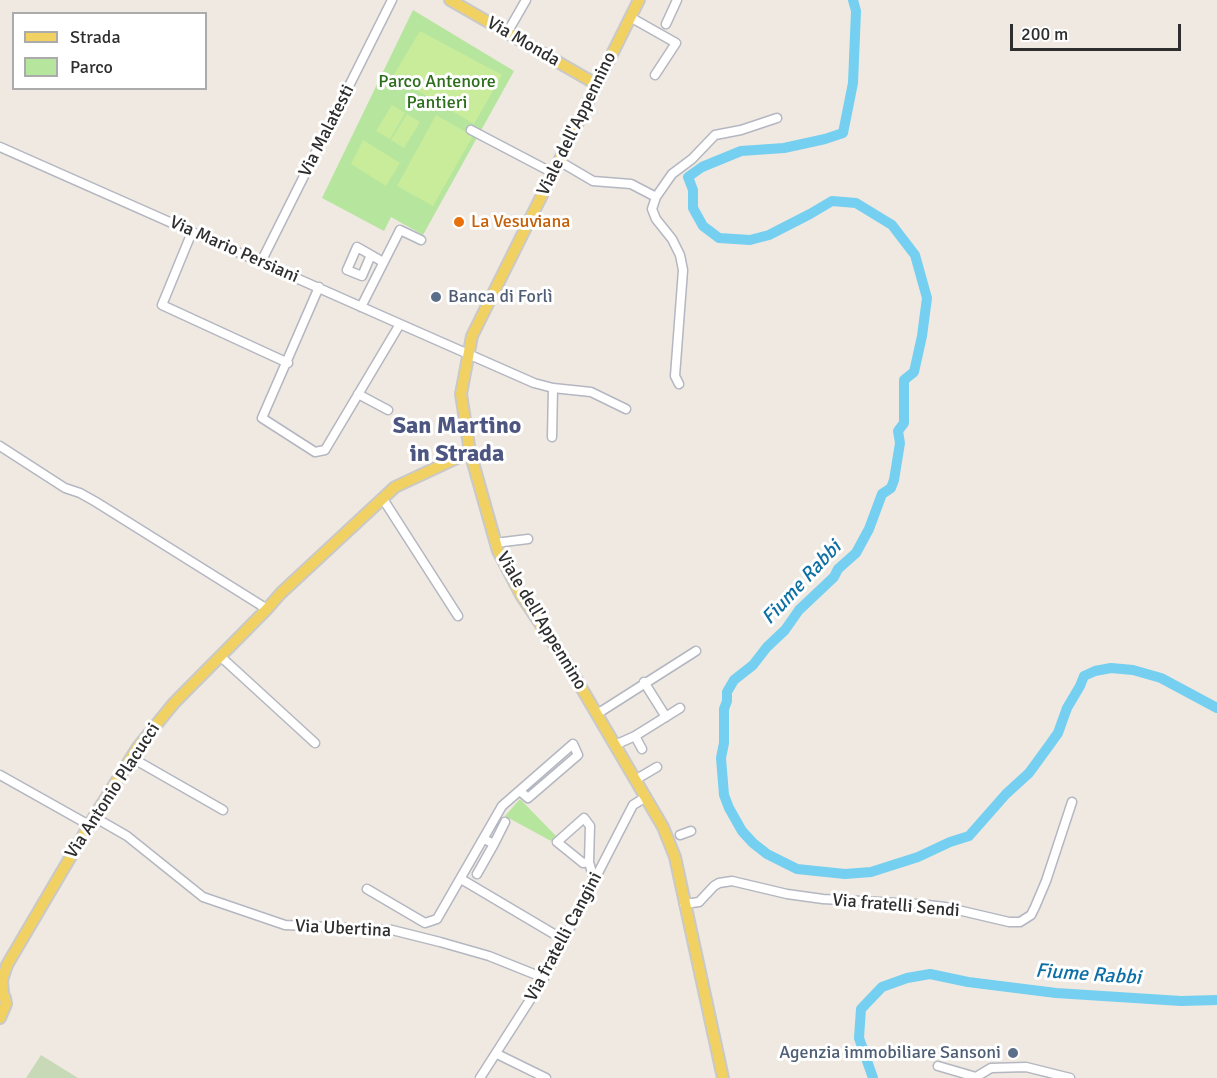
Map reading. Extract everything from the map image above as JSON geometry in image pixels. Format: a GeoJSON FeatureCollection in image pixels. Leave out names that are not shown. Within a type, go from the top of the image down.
{"type":"FeatureCollection","features":[{"type":"Feature","properties":{"kind":"main road","name":"Via Monda"},"geometry":{"type":"LineString","coordinates":[[450,0],[597,84]]}},
{"type":"Feature","properties":{"kind":"main road","name":"Viale dell'Appennino"},"geometry":{"type":"LineString","coordinates":[[639,0],[477,326],[468,353],[461,394],[470,452],[495,543],[521,595],[597,714],[663,827],[674,837],[675,857],[684,904],[723,1078]]}},
{"type":"Feature","properties":{"kind":"main road","name":"Via Antonio Placucci"},"geometry":{"type":"LineString","coordinates":[[0,1018],[6,1004],[2,991],[3,968],[132,758],[174,703],[282,592],[395,487],[470,452]]}},
{"type":"Feature","properties":{"kind":"street","name":"Via Malatesti"},"geometry":{"type":"LineString","coordinates":[[261,262],[392,0]]}},
{"type":"Feature","properties":{"kind":"street"},"geometry":{"type":"LineString","coordinates":[[507,33],[526,0]]}},
{"type":"Feature","properties":{"kind":"street"},"geometry":{"type":"LineString","coordinates":[[666,24],[677,0]]}},
{"type":"Feature","properties":{"kind":"street"},"geometry":{"type":"LineString","coordinates":[[630,17],[676,44],[655,75]]}},
{"type":"Feature","properties":{"kind":"street"},"geometry":{"type":"LineString","coordinates":[[679,384],[675,376],[683,270],[680,255],[672,239],[656,219],[652,209],[656,197],[672,174],[692,159],[715,135],[741,130],[777,118]]}},
{"type":"Feature","properties":{"kind":"street"},"geometry":{"type":"LineString","coordinates":[[471,130],[553,173]]}},
{"type":"Feature","properties":{"kind":"street","name":"Via Mario Persiani"},"geometry":{"type":"LineString","coordinates":[[0,147],[534,383],[553,388],[591,392],[626,409]]}},
{"type":"Feature","properties":{"kind":"street"},"geometry":{"type":"LineString","coordinates":[[559,160],[593,181],[632,184],[656,197]]}},
{"type":"Feature","properties":{"kind":"street"},"geometry":{"type":"LineString","coordinates":[[362,307],[400,230],[421,240]]}},
{"type":"Feature","properties":{"kind":"street"},"geometry":{"type":"LineString","coordinates":[[192,232],[162,305],[288,363]]}},
{"type":"Feature","properties":{"kind":"street"},"geometry":{"type":"LineString","coordinates":[[371,255],[362,276],[347,270],[357,247],[371,255],[383,262]]}},
{"type":"Feature","properties":{"kind":"street"},"geometry":{"type":"LineString","coordinates":[[319,287],[288,363],[262,418],[315,452],[325,450],[400,324]]}},
{"type":"Feature","properties":{"kind":"street"},"geometry":{"type":"LineString","coordinates":[[552,437],[553,388]]}},
{"type":"Feature","properties":{"kind":"street"},"geometry":{"type":"LineString","coordinates":[[358,394],[388,410]]}},
{"type":"Feature","properties":{"kind":"street"},"geometry":{"type":"LineString","coordinates":[[0,446],[65,488],[80,492],[267,609]]}},
{"type":"Feature","properties":{"kind":"street"},"geometry":{"type":"LineString","coordinates":[[383,499],[458,616]]}},
{"type":"Feature","properties":{"kind":"street"},"geometry":{"type":"LineString","coordinates":[[495,543],[528,539]]}},
{"type":"Feature","properties":{"kind":"street"},"geometry":{"type":"LineString","coordinates":[[597,714],[696,651]]}},
{"type":"Feature","properties":{"kind":"street"},"geometry":{"type":"LineString","coordinates":[[220,656],[315,743]]}},
{"type":"Feature","properties":{"kind":"street"},"geometry":{"type":"LineString","coordinates":[[644,682],[666,717]]}},
{"type":"Feature","properties":{"kind":"street"},"geometry":{"type":"LineString","coordinates":[[615,745],[635,736],[680,708]]}},
{"type":"Feature","properties":{"kind":"street"},"geometry":{"type":"LineString","coordinates":[[635,736],[642,748]]}},
{"type":"Feature","properties":{"kind":"street"},"geometry":{"type":"LineString","coordinates":[[367,889],[425,923],[437,919],[502,806],[573,744]]}},
{"type":"Feature","properties":{"kind":"street"},"geometry":{"type":"LineString","coordinates":[[132,758],[223,810]]}},
{"type":"Feature","properties":{"kind":"street"},"geometry":{"type":"LineString","coordinates":[[635,780],[657,768]]}},
{"type":"Feature","properties":{"kind":"street","name":"Via Ubertina"},"geometry":{"type":"LineString","coordinates":[[0,774],[92,821],[127,836],[203,897],[285,925],[392,930],[489,956],[544,978]]}},
{"type":"Feature","properties":{"kind":"street","name":"Via fratelli Cangini"},"geometry":{"type":"LineString","coordinates":[[480,1078],[544,978],[633,805],[646,797]]}},
{"type":"Feature","properties":{"kind":"street","name":"Via fratelli Sendi"},"geometry":{"type":"LineString","coordinates":[[684,904],[699,902],[714,886],[732,881],[787,894],[823,899],[945,907],[1009,922],[1020,922],[1031,915],[1035,907],[1072,802]]}},
{"type":"Feature","properties":{"kind":"street"},"geometry":{"type":"LineString","coordinates":[[589,862],[583,863],[557,842],[584,818],[590,826],[589,862],[594,880]]}},
{"type":"Feature","properties":{"kind":"street"},"geometry":{"type":"LineString","coordinates":[[477,874],[505,822]]}},
{"type":"Feature","properties":{"kind":"street"},"geometry":{"type":"LineString","coordinates":[[674,837],[691,831]]}},
{"type":"Feature","properties":{"kind":"street"},"geometry":{"type":"LineString","coordinates":[[484,839],[494,844]]}},
{"type":"Feature","properties":{"kind":"street"},"geometry":{"type":"LineString","coordinates":[[461,879],[564,940]]}},
{"type":"Feature","properties":{"kind":"street"},"geometry":{"type":"LineString","coordinates":[[497,1054],[546,1078]]}},
{"type":"Feature","properties":{"kind":"street"},"geometry":{"type":"LineString","coordinates":[[938,1066],[976,1077],[991,1068],[1026,1067],[1070,1078]]}},
{"type":"Feature","properties":{"kind":"green space","name":"Parco Antenore Pantieri"},"geometry":{"type":"Polygon","coordinates":[[[413,10],[514,71],[423,235],[391,217],[384,231],[322,198],[413,10]]]}},
{"type":"Feature","properties":{"kind":"green space"},"geometry":{"type":"Polygon","coordinates":[[[420,31],[502,75],[474,124],[393,76],[420,31]]]}},
{"type":"Feature","properties":{"kind":"green space"},"geometry":{"type":"Polygon","coordinates":[[[392,105],[405,113],[390,139],[376,131],[392,105]]]}},
{"type":"Feature","properties":{"kind":"green space"},"geometry":{"type":"Polygon","coordinates":[[[407,114],[420,122],[404,148],[391,140],[407,114]]]}},
{"type":"Feature","properties":{"kind":"green space"},"geometry":{"type":"Polygon","coordinates":[[[436,115],[473,136],[433,206],[397,186],[436,115]]]}},
{"type":"Feature","properties":{"kind":"green space"},"geometry":{"type":"Polygon","coordinates":[[[363,140],[400,163],[386,186],[351,164],[363,140]]]}},
{"type":"Feature","properties":{"kind":"green space"},"geometry":{"type":"Polygon","coordinates":[[[520,799],[556,836],[551,841],[505,816],[520,799]]]}},
{"type":"Feature","properties":{"kind":"green space"},"geometry":{"type":"Polygon","coordinates":[[[41,1055],[78,1078],[26,1078],[41,1055]]]}},
{"type":"Feature","properties":{"kind":"waterway","name":"Fiume Rabbi"},"geometry":{"type":"LineString","coordinates":[[853,0],[856,11],[853,83],[843,133],[784,148],[741,151],[702,167],[688,177],[693,190],[693,208],[703,226],[719,238],[750,240],[769,235],[832,201],[856,203],[892,225],[915,255],[927,298],[914,372],[904,380],[904,423],[898,431],[900,443],[891,488],[882,494],[869,529],[856,553],[799,610],[785,630],[767,647],[753,665],[734,680],[727,692],[721,758],[724,795],[729,808],[742,831],[753,843],[767,854],[797,869],[845,874],[871,872],[918,857],[969,836],[1006,794],[1029,773],[1048,747],[1058,733],[1067,708],[1084,676],[1111,668],[1133,670],[1161,678],[1217,708]]}},
{"type":"Feature","properties":{"kind":"waterway","name":"Fiume Rabbi"},"geometry":{"type":"LineString","coordinates":[[873,1078],[859,1038],[861,1009],[882,987],[907,978],[930,974],[968,982],[1056,993],[1181,1001],[1217,1000]]}},
{"type":"Feature","properties":{"kind":"place","name":"La Vesuviana"},"geometry":{"type":"Point","coordinates":[459,222]}},
{"type":"Feature","properties":{"kind":"place","name":"Banca di Forlì"},"geometry":{"type":"Point","coordinates":[436,297]}},
{"type":"Feature","properties":{"kind":"place","name":"Agenzia immobiliare Sansoni"},"geometry":{"type":"Point","coordinates":[1013,1053]}},
{"type":"Feature","properties":{"kind":"district","name":"San Martino in Strada"},"geometry":{"type":"Point","coordinates":[457,441]}}]}
